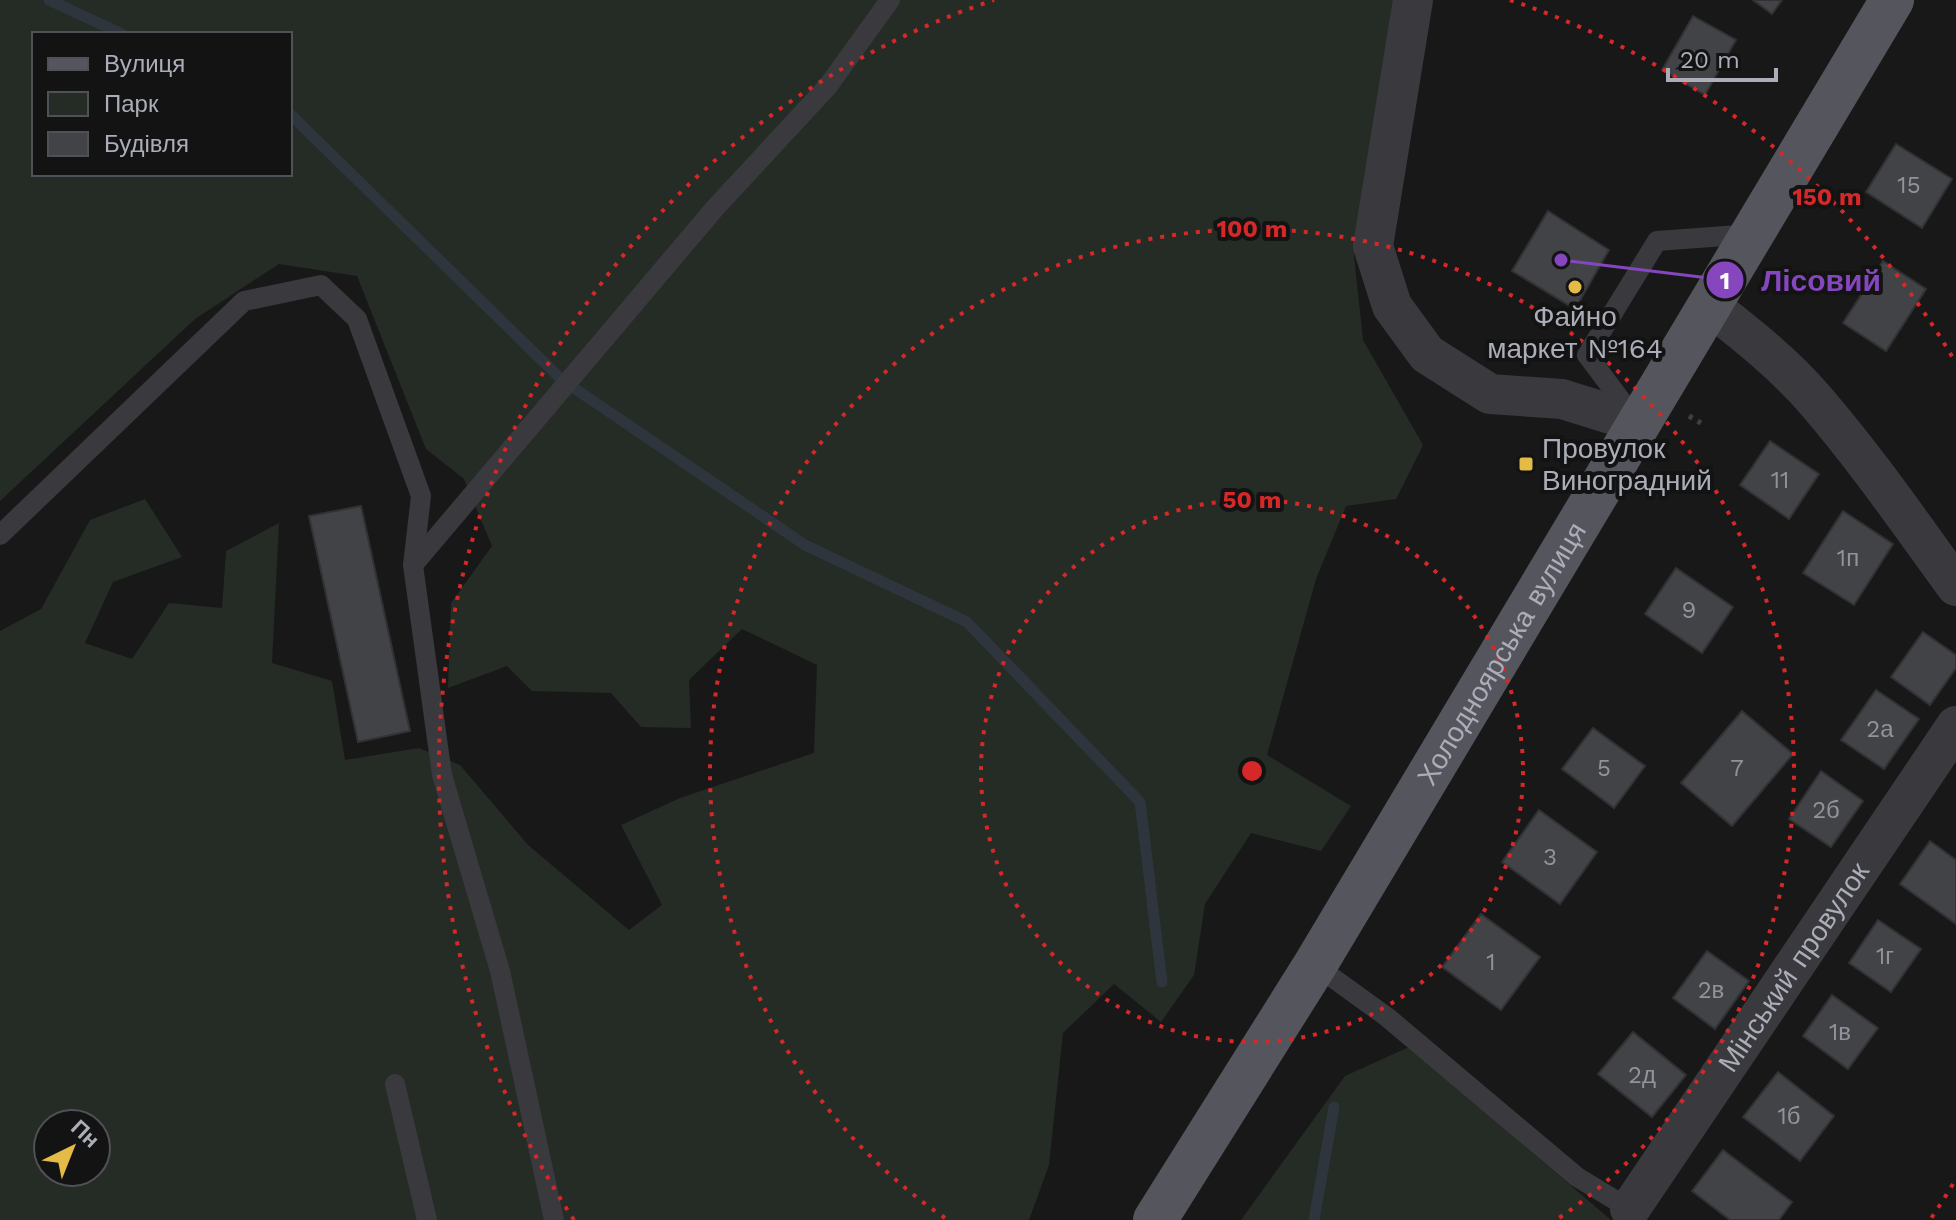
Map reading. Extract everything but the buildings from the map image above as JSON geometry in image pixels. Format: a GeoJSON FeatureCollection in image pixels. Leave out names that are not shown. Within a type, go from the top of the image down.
{"type":"FeatureCollection","features":[{"type":"Feature","properties":{"kind":"main road","name":"Холодноярська вулиця"},"geometry":{"type":"LineString","coordinates":[[1155,1220],[1315,965],[1892,0]]}},
{"type":"Feature","properties":{"kind":"street"},"geometry":{"type":"LineString","coordinates":[[1413,0],[1373,246],[1392,306],[1427,354],[1490,394],[1562,399],[1639,423]]}},
{"type":"Feature","properties":{"kind":"street"},"geometry":{"type":"LineString","coordinates":[[1709,305],[1752,339],[1813,398],[1883,485],[1956,586]]}},
{"type":"Feature","properties":{"kind":"street","name":"Мінський провулок"},"geometry":{"type":"LineString","coordinates":[[1630,1209],[1956,726]]}},
{"type":"Feature","properties":{"kind":"lane"},"geometry":{"type":"LineString","coordinates":[[413,565],[715,208],[828,86],[890,0]]}},
{"type":"Feature","properties":{"kind":"lane"},"geometry":{"type":"LineString","coordinates":[[1639,423],[1587,355],[1657,241],[1752,234]]}},
{"type":"Feature","properties":{"kind":"lane"},"geometry":{"type":"LineString","coordinates":[[0,535],[244,301],[321,285],[357,319],[421,496],[413,565],[442,775],[500,971],[554,1220]]}},
{"type":"Feature","properties":{"kind":"lane"},"geometry":{"type":"LineString","coordinates":[[1315,965],[1387,1017],[1577,1177],[1630,1209]]}},
{"type":"Feature","properties":{"kind":"lane"},"geometry":{"type":"LineString","coordinates":[[395,1084],[427,1220]]}},
{"type":"Feature","properties":{"kind":"green space"},"geometry":{"type":"Polygon","coordinates":[[[0,0],[1394,0],[1354,256],[1363,340],[1423,445],[1396,499],[1346,506],[1316,579],[1267,755],[1351,806],[1321,851],[1251,833],[1205,904],[1194,975],[1161,1022],[1114,984],[1063,1033],[1049,1165],[1029,1220],[0,1220],[0,631],[41,609],[90,520],[145,499],[182,557],[113,582],[85,643],[132,659],[169,603],[222,608],[226,551],[279,523],[272,663],[332,681],[345,760],[419,748],[460,765],[528,845],[629,930],[662,905],[621,825],[680,798],[814,753],[817,665],[742,629],[689,680],[691,728],[641,727],[611,693],[532,691],[507,666],[448,688],[451,603],[492,546],[464,479],[426,449],[357,276],[279,264],[195,319],[0,501],[0,0]]]}},
{"type":"Feature","properties":{"kind":"green space"},"geometry":{"type":"Polygon","coordinates":[[[1409,1047],[1611,1220],[1241,1220],[1345,1076],[1409,1047]]]}},
{"type":"Feature","properties":{"kind":"waterway"},"geometry":{"type":"LineString","coordinates":[[49,0],[118,32]]}},
{"type":"Feature","properties":{"kind":"waterway"},"geometry":{"type":"LineString","coordinates":[[292,116],[559,377]]}},
{"type":"Feature","properties":{"kind":"waterway"},"geometry":{"type":"LineString","coordinates":[[574,388],[805,545],[967,622],[1140,802],[1162,982]]}},
{"type":"Feature","properties":{"kind":"waterway"},"geometry":{"type":"LineString","coordinates":[[1314,1220],[1334,1107]]}},
{"type":"Feature","properties":{"kind":"place","name":"Лісовий"},"geometry":{"type":"Point","coordinates":[1561,260]}},
{"type":"Feature","properties":{"kind":"place","name":"Файно маркет №164"},"geometry":{"type":"Point","coordinates":[1575,287]}},
{"type":"Feature","properties":{"kind":"place","name":"Провулок Виноградний"},"geometry":{"type":"Point","coordinates":[1526,464]}}]}
